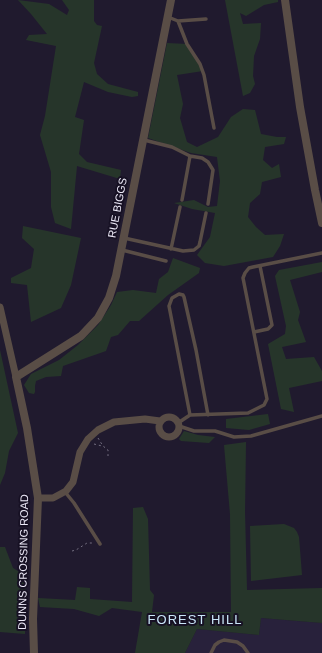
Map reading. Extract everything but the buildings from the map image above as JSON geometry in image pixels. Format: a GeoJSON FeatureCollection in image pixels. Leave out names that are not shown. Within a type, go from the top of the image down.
{"type":"FeatureCollection","features":[{"type":"Feature","properties":{"kind":"street","name":"RUE BIGGS"},"geometry":{"type":"LineString","coordinates":[[16,377],[71,343],[91,327],[98,318],[109,298],[116,276],[171,0]]}},
{"type":"Feature","properties":{"kind":"street"},"geometry":{"type":"LineString","coordinates":[[285,0],[300,107],[314,190],[322,223]]}},
{"type":"Feature","properties":{"kind":"street"},"geometry":{"type":"LineString","coordinates":[[0,307],[16,377]]}},
{"type":"Feature","properties":{"kind":"street","name":"DUNNS CROSSING ROAD"},"geometry":{"type":"LineString","coordinates":[[16,377],[27,428],[38,498],[33,619],[34,653]]}},
{"type":"Feature","properties":{"kind":"street"},"geometry":{"type":"LineString","coordinates":[[38,498],[53,498],[65,492],[73,482],[80,452],[98,430],[114,422],[145,419],[160,421],[164,418],[171,417],[174,418],[179,424],[176,434],[167,437],[161,434],[159,430],[160,421]]}},
{"type":"Feature","properties":{"kind":"lane"},"geometry":{"type":"LineString","coordinates":[[167,17],[178,21],[206,19]]}},
{"type":"Feature","properties":{"kind":"lane"},"geometry":{"type":"LineString","coordinates":[[178,21],[187,44],[200,64],[204,75],[214,128]]}},
{"type":"Feature","properties":{"kind":"lane"},"geometry":{"type":"LineString","coordinates":[[143,140],[172,147],[190,156],[206,160],[212,166],[213,174],[208,204]]}},
{"type":"Feature","properties":{"kind":"lane"},"geometry":{"type":"LineString","coordinates":[[182,200],[190,156]]}},
{"type":"Feature","properties":{"kind":"lane"},"geometry":{"type":"LineString","coordinates":[[171,249],[180,207]]}},
{"type":"Feature","properties":{"kind":"lane"},"geometry":{"type":"LineString","coordinates":[[123,238],[187,252],[197,248],[200,242],[206,213]]}},
{"type":"Feature","properties":{"kind":"lane"},"geometry":{"type":"LineString","coordinates":[[121,250],[166,261]]}},
{"type":"Feature","properties":{"kind":"lane"},"geometry":{"type":"LineString","coordinates":[[322,253],[249,268],[243,278],[267,399],[264,406],[248,413],[190,415],[179,424],[194,431],[215,431],[234,437],[251,436],[322,416]]}},
{"type":"Feature","properties":{"kind":"lane"},"geometry":{"type":"LineString","coordinates":[[254,332],[268,329],[272,325],[260,266]]}},
{"type":"Feature","properties":{"kind":"lane"},"geometry":{"type":"LineString","coordinates":[[190,415],[169,306],[172,298],[179,294],[183,295],[184,297],[208,415]]}},
{"type":"Feature","properties":{"kind":"lane"},"geometry":{"type":"LineString","coordinates":[[65,492],[74,503],[100,544]]}},
{"type":"Feature","properties":{"kind":"lane"},"geometry":{"type":"LineString","coordinates":[[211,653],[215,645],[224,640],[237,642],[243,646],[248,653]]}},
{"type":"Feature","properties":{"kind":"path"},"geometry":{"type":"LineString","coordinates":[[95,434],[103,446],[108,450],[108,456]]}},
{"type":"Feature","properties":{"kind":"path"},"geometry":{"type":"LineString","coordinates":[[86,443],[103,446]]}},
{"type":"Feature","properties":{"kind":"path"},"geometry":{"type":"LineString","coordinates":[[72,551],[87,543],[100,544]]}},
{"type":"Feature","properties":{"kind":"shaded area"},"geometry":{"type":"Polygon","coordinates":[[[261,618],[322,623],[322,653],[185,653],[197,629],[259,635],[261,618]]]}},
{"type":"Feature","properties":{"kind":"green space"},"geometry":{"type":"Polygon","coordinates":[[[18,0],[49,4],[67,15],[69,10],[62,0],[94,0],[94,21],[97,25],[102,26],[94,63],[97,74],[108,84],[138,92],[138,96],[132,97],[108,92],[84,82],[75,117],[84,120],[79,154],[87,162],[121,170],[120,179],[77,166],[71,229],[55,223],[51,207],[51,172],[40,135],[45,116],[56,46],[26,40],[29,35],[47,34],[18,0]]]}},
{"type":"Feature","properties":{"kind":"green space"},"geometry":{"type":"Polygon","coordinates":[[[225,0],[278,0],[278,2],[264,5],[246,16],[240,13],[243,24],[261,23],[260,39],[254,56],[253,76],[255,84],[250,93],[243,96],[225,0]]]}},
{"type":"Feature","properties":{"kind":"green space"},"geometry":{"type":"Polygon","coordinates":[[[167,43],[187,44],[203,71],[177,75],[183,104],[180,118],[187,142],[197,147],[218,137],[231,117],[243,109],[255,110],[261,134],[286,137],[284,144],[265,147],[263,160],[272,168],[279,164],[281,177],[262,182],[260,194],[250,203],[248,217],[265,235],[284,234],[280,246],[273,257],[224,266],[205,263],[197,255],[210,237],[215,213],[192,209],[174,203],[194,200],[208,207],[217,206],[220,181],[217,157],[191,153],[148,138],[167,43]]]}},
{"type":"Feature","properties":{"kind":"green space"},"geometry":{"type":"Polygon","coordinates":[[[23,226],[81,238],[71,285],[61,308],[31,322],[27,285],[11,283],[11,278],[31,268],[34,249],[22,238],[23,226]]]}},
{"type":"Feature","properties":{"kind":"green space"},"geometry":{"type":"Polygon","coordinates":[[[173,258],[200,268],[199,273],[168,295],[139,321],[130,321],[118,335],[111,337],[106,351],[63,366],[61,376],[46,377],[36,381],[34,394],[29,393],[24,385],[31,374],[59,360],[78,345],[98,325],[111,305],[117,292],[133,290],[156,293],[159,279],[168,272],[173,258]]]}},
{"type":"Feature","properties":{"kind":"green space"},"geometry":{"type":"Polygon","coordinates":[[[322,262],[322,272],[290,280],[300,312],[298,320],[306,342],[282,347],[286,359],[314,357],[322,371],[322,381],[289,388],[294,412],[281,409],[268,344],[285,334],[286,326],[275,276],[279,270],[322,262]]]}},
{"type":"Feature","properties":{"kind":"green space"},"geometry":{"type":"Polygon","coordinates":[[[0,350],[18,433],[9,451],[5,473],[0,485],[0,350]]]}},
{"type":"Feature","properties":{"kind":"green space"},"geometry":{"type":"Polygon","coordinates":[[[268,414],[270,424],[249,430],[226,428],[226,419],[268,414]]]}},
{"type":"Feature","properties":{"kind":"green space"},"geometry":{"type":"Polygon","coordinates":[[[184,431],[198,435],[215,437],[209,443],[181,441],[179,439],[184,431]]]}},
{"type":"Feature","properties":{"kind":"green space"},"geometry":{"type":"Polygon","coordinates":[[[246,442],[245,512],[247,590],[322,588],[322,623],[261,618],[259,635],[197,629],[185,653],[135,653],[142,612],[112,608],[99,616],[74,609],[40,607],[38,598],[75,600],[77,587],[90,588],[90,599],[132,602],[133,508],[143,507],[148,519],[150,590],[154,595],[152,612],[231,612],[230,514],[224,445],[246,442]]]}},
{"type":"Feature","properties":{"kind":"green space"},"geometry":{"type":"Polygon","coordinates":[[[284,524],[294,528],[299,537],[302,575],[251,581],[250,526],[284,524]]]}},
{"type":"Feature","properties":{"kind":"green space"},"geometry":{"type":"Polygon","coordinates":[[[0,547],[5,547],[13,568],[26,576],[25,634],[0,632],[0,547]]]}},
{"type":"Feature","properties":{"kind":"district","name":"FOREST HILL"},"geometry":{"type":"Point","coordinates":[195,620]}}]}
